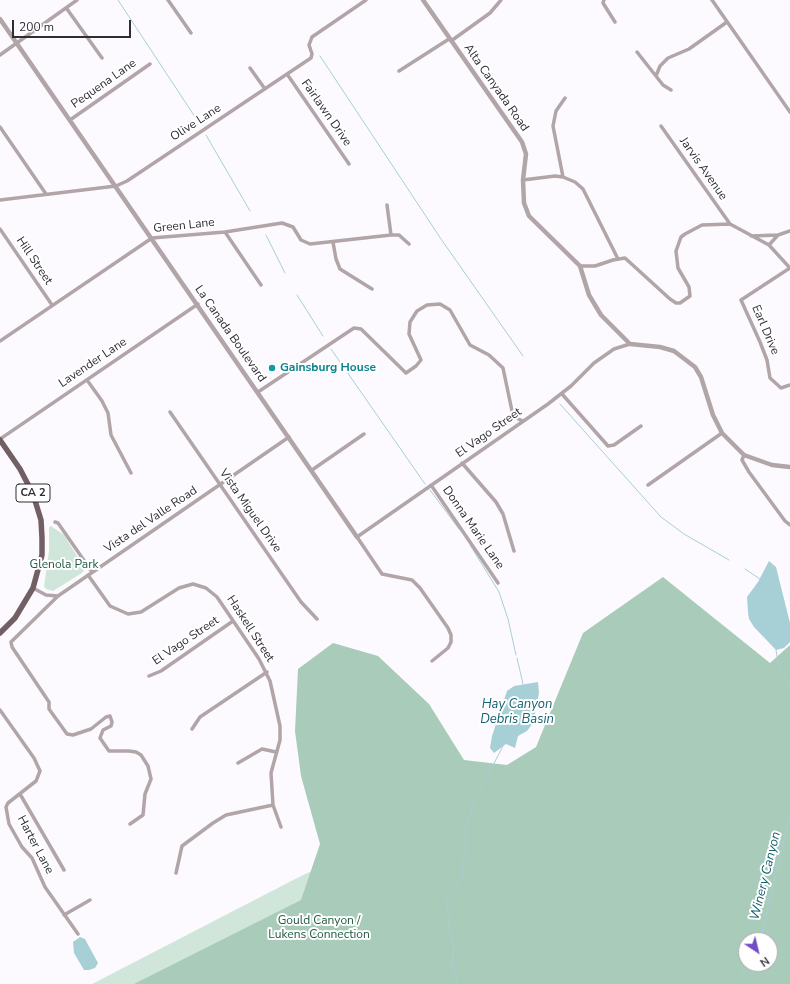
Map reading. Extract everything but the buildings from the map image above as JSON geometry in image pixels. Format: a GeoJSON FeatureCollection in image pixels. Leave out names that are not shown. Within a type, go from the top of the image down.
{"type":"FeatureCollection","features":[{"type":"Feature","properties":{"kind":"main road","name":"CA 2"},"geometry":{"type":"LineString","coordinates":[[0,439],[24,475],[33,494],[41,520],[42,554],[32,588],[15,618],[0,633]]}},
{"type":"Feature","properties":{"kind":"street"},"geometry":{"type":"LineString","coordinates":[[0,55],[68,9],[77,0]]}},
{"type":"Feature","properties":{"kind":"street"},"geometry":{"type":"LineString","coordinates":[[168,0],[191,33]]}},
{"type":"Feature","properties":{"kind":"street","name":"Olive Lane"},"geometry":{"type":"LineString","coordinates":[[0,200],[116,186],[127,181],[311,58],[312,54],[309,45],[312,37],[366,0]]}},
{"type":"Feature","properties":{"kind":"street","name":"Alta Canyada Road"},"geometry":{"type":"LineString","coordinates":[[423,0],[522,142],[526,154],[523,180],[524,203],[529,216],[580,266],[589,295],[601,315],[630,344]]}},
{"type":"Feature","properties":{"kind":"street"},"geometry":{"type":"LineString","coordinates":[[399,71],[450,40],[490,13],[501,0]]}},
{"type":"Feature","properties":{"kind":"street"},"geometry":{"type":"LineString","coordinates":[[604,0],[603,2],[615,22]]}},
{"type":"Feature","properties":{"kind":"street"},"geometry":{"type":"LineString","coordinates":[[712,0],[790,112]]}},
{"type":"Feature","properties":{"kind":"street"},"geometry":{"type":"LineString","coordinates":[[68,9],[102,58]]}},
{"type":"Feature","properties":{"kind":"street","name":"La Canada Boulevard"},"geometry":{"type":"LineString","coordinates":[[0,19],[198,304],[382,574],[392,578],[409,579],[420,588],[448,628],[451,635],[451,642],[444,653],[432,661]]}},
{"type":"Feature","properties":{"kind":"street"},"geometry":{"type":"LineString","coordinates":[[656,76],[660,66],[668,58],[689,49],[727,22]]}},
{"type":"Feature","properties":{"kind":"street"},"geometry":{"type":"LineString","coordinates":[[637,52],[663,85],[671,90]]}},
{"type":"Feature","properties":{"kind":"street","name":"Pequena Lane"},"geometry":{"type":"LineString","coordinates":[[70,120],[150,64]]}},
{"type":"Feature","properties":{"kind":"street"},"geometry":{"type":"LineString","coordinates":[[250,68],[265,89]]}},
{"type":"Feature","properties":{"kind":"street","name":"Fairlawn Drive"},"geometry":{"type":"LineString","coordinates":[[287,74],[349,164]]}},
{"type":"Feature","properties":{"kind":"street"},"geometry":{"type":"LineString","coordinates":[[563,177],[553,126],[556,111],[565,98]]}},
{"type":"Feature","properties":{"kind":"street"},"geometry":{"type":"LineString","coordinates":[[0,126],[46,194]]}},
{"type":"Feature","properties":{"kind":"street","name":"Jarvis Avenue"},"geometry":{"type":"LineString","coordinates":[[661,126],[730,224]]}},
{"type":"Feature","properties":{"kind":"street"},"geometry":{"type":"LineString","coordinates":[[523,180],[563,177],[575,182],[583,189],[618,259]]}},
{"type":"Feature","properties":{"kind":"street"},"geometry":{"type":"LineString","coordinates":[[387,205],[391,235],[399,235],[409,244]]}},
{"type":"Feature","properties":{"kind":"street","name":"Green Lane"},"geometry":{"type":"LineString","coordinates":[[0,341],[152,238],[224,232],[288,224],[293,227],[301,240],[314,244],[391,235]]}},
{"type":"Feature","properties":{"kind":"street"},"geometry":{"type":"LineString","coordinates":[[580,266],[595,266],[625,258],[676,303],[680,303],[688,298],[690,292],[676,261],[676,251],[681,237],[702,225],[730,224],[749,236],[769,245],[790,268]]}},
{"type":"Feature","properties":{"kind":"street","name":"Hill Street"},"geometry":{"type":"LineString","coordinates":[[0,229],[52,305]]}},
{"type":"Feature","properties":{"kind":"street"},"geometry":{"type":"LineString","coordinates":[[749,236],[778,235],[790,231]]}},
{"type":"Feature","properties":{"kind":"street"},"geometry":{"type":"LineString","coordinates":[[224,232],[261,285]]}},
{"type":"Feature","properties":{"kind":"street"},"geometry":{"type":"LineString","coordinates":[[769,245],[778,235]]}},
{"type":"Feature","properties":{"kind":"street"},"geometry":{"type":"LineString","coordinates":[[333,242],[336,259],[340,269],[372,289]]}},
{"type":"Feature","properties":{"kind":"street","name":"Earl Drive"},"geometry":{"type":"LineString","coordinates":[[790,268],[741,300],[767,360],[770,378],[781,388],[790,385]]}},
{"type":"Feature","properties":{"kind":"street","name":"Lavender Lane"},"geometry":{"type":"LineString","coordinates":[[0,439],[198,304]]}},
{"type":"Feature","properties":{"kind":"street"},"geometry":{"type":"LineString","coordinates":[[258,392],[354,328],[361,329],[406,373],[416,366],[421,360],[409,334],[410,322],[417,310],[427,305],[440,304],[450,310],[470,345],[489,355],[503,368],[512,411],[516,418],[524,421]]}},
{"type":"Feature","properties":{"kind":"street"},"geometry":{"type":"LineString","coordinates":[[630,344],[660,347],[674,351],[695,367],[701,377],[713,415],[722,433],[744,455],[772,465],[790,466]]}},
{"type":"Feature","properties":{"kind":"street","name":"El Vago Street"},"geometry":{"type":"LineString","coordinates":[[357,537],[562,394],[594,363],[614,349],[630,344]]}},
{"type":"Feature","properties":{"kind":"street"},"geometry":{"type":"LineString","coordinates":[[87,380],[108,413],[111,435],[131,473]]}},
{"type":"Feature","properties":{"kind":"street"},"geometry":{"type":"LineString","coordinates":[[562,394],[608,446],[614,445],[641,426]]}},
{"type":"Feature","properties":{"kind":"street","name":"Vista Miguel Drive"},"geometry":{"type":"LineString","coordinates":[[170,412],[301,602],[317,619]]}},
{"type":"Feature","properties":{"kind":"street"},"geometry":{"type":"LineString","coordinates":[[648,485],[722,433]]}},
{"type":"Feature","properties":{"kind":"street"},"geometry":{"type":"LineString","coordinates":[[312,470],[364,434]]}},
{"type":"Feature","properties":{"kind":"street","name":"Vista del Valle Road"},"geometry":{"type":"LineString","coordinates":[[130,824],[142,815],[145,794],[151,779],[148,766],[141,755],[136,752],[129,751],[109,751],[100,738],[103,730],[110,726],[112,722],[110,716],[106,717],[91,729],[73,735],[67,734],[50,709],[49,702],[12,646],[11,642],[58,596],[289,437]]}},
{"type":"Feature","properties":{"kind":"street"},"geometry":{"type":"LineString","coordinates":[[744,455],[742,460],[749,472],[785,521],[790,525]]}},
{"type":"Feature","properties":{"kind":"street","name":"Donna Marie Lane"},"geometry":{"type":"LineString","coordinates":[[462,463],[496,502],[503,514],[514,551]]}},
{"type":"Feature","properties":{"kind":"street","name":"Donna Marie Lane"},"geometry":{"type":"LineString","coordinates":[[431,485],[498,583]]}},
{"type":"Feature","properties":{"kind":"street"},"geometry":{"type":"LineString","coordinates":[[55,522],[58,523],[92,572]]}},
{"type":"Feature","properties":{"kind":"street","name":"Haskell Street"},"geometry":{"type":"LineString","coordinates":[[88,575],[110,606],[122,612],[142,612],[179,588],[193,584],[200,585],[212,592],[267,672],[280,726],[280,740],[271,773],[273,805],[281,827]]}},
{"type":"Feature","properties":{"kind":"street"},"geometry":{"type":"LineString","coordinates":[[32,588],[46,594],[58,596]]}},
{"type":"Feature","properties":{"kind":"street","name":"El Vago Street"},"geometry":{"type":"LineString","coordinates":[[149,676],[161,671],[233,621]]}},
{"type":"Feature","properties":{"kind":"street"},"geometry":{"type":"LineString","coordinates":[[192,729],[200,718],[267,672]]}},
{"type":"Feature","properties":{"kind":"street","name":"Harter Lane"},"geometry":{"type":"LineString","coordinates":[[0,710],[34,758],[40,771],[36,781],[8,803],[6,807],[9,824],[22,847],[32,858],[45,887],[78,934]]}},
{"type":"Feature","properties":{"kind":"street"},"geometry":{"type":"LineString","coordinates":[[238,763],[262,749],[276,752]]}},
{"type":"Feature","properties":{"kind":"street"},"geometry":{"type":"LineString","coordinates":[[20,794],[64,870]]}},
{"type":"Feature","properties":{"kind":"street"},"geometry":{"type":"LineString","coordinates":[[176,873],[182,846],[213,823],[226,815],[273,805]]}},
{"type":"Feature","properties":{"kind":"street"},"geometry":{"type":"LineString","coordinates":[[64,915],[90,900]]}},
{"type":"Feature","properties":{"kind":"green space","name":"Glenola Park"},"geometry":{"type":"Polygon","coordinates":[[[51,526],[64,535],[85,569],[82,573],[53,591],[46,589],[44,586],[49,551],[49,527],[51,526]]]}},
{"type":"Feature","properties":{"kind":"green space"},"geometry":{"type":"Polygon","coordinates":[[[663,577],[770,663],[790,645],[790,984],[134,984],[301,900],[320,844],[301,776],[295,731],[298,669],[333,643],[378,656],[429,704],[464,760],[507,765],[536,747],[583,633],[663,577]]]}},
{"type":"Feature","properties":{"kind":"green space","name":"Gould Canyon / Lukens Connection"},"geometry":{"type":"Polygon","coordinates":[[[408,826],[376,984],[92,984],[301,876],[408,826]]]}},
{"type":"Feature","properties":{"kind":"water"},"geometry":{"type":"Polygon","coordinates":[[[769,561],[776,567],[790,623],[790,642],[784,648],[776,650],[754,627],[749,619],[748,612],[747,597],[758,582],[769,561]]]}},
{"type":"Feature","properties":{"kind":"water","name":"Hay Canyon Debris Basin"},"geometry":{"type":"Polygon","coordinates":[[[538,682],[539,693],[533,723],[527,731],[518,736],[515,748],[506,744],[494,753],[490,748],[492,736],[507,691],[514,686],[538,682]]]}},
{"type":"Feature","properties":{"kind":"water"},"geometry":{"type":"Polygon","coordinates":[[[80,937],[85,939],[98,963],[95,968],[84,970],[74,953],[73,942],[80,937]]]}},
{"type":"Feature","properties":{"kind":"waterway"},"geometry":{"type":"LineString","coordinates":[[118,0],[199,123]]}},
{"type":"Feature","properties":{"kind":"waterway"},"geometry":{"type":"LineString","coordinates":[[320,56],[441,239],[523,356]]}},
{"type":"Feature","properties":{"kind":"waterway"},"geometry":{"type":"LineString","coordinates":[[206,135],[250,211]]}},
{"type":"Feature","properties":{"kind":"waterway"},"geometry":{"type":"LineString","coordinates":[[266,235],[285,273]]}},
{"type":"Feature","properties":{"kind":"waterway"},"geometry":{"type":"LineString","coordinates":[[297,295],[323,336]]}},
{"type":"Feature","properties":{"kind":"waterway"},"geometry":{"type":"LineString","coordinates":[[331,349],[425,484]]}},
{"type":"Feature","properties":{"kind":"waterway"},"geometry":{"type":"LineString","coordinates":[[560,404],[661,517],[684,534],[729,560]]}},
{"type":"Feature","properties":{"kind":"waterway"},"geometry":{"type":"LineString","coordinates":[[430,490],[459,529]]}},
{"type":"Feature","properties":{"kind":"waterway"},"geometry":{"type":"LineString","coordinates":[[470,545],[499,592],[508,619],[516,655]]}},
{"type":"Feature","properties":{"kind":"waterway"},"geometry":{"type":"LineString","coordinates":[[745,569],[760,579]]}},
{"type":"Feature","properties":{"kind":"waterway","name":"Winery Canyon"},"geometry":{"type":"LineString","coordinates":[[776,650],[780,673],[790,685]]}},
{"type":"Feature","properties":{"kind":"waterway"},"geometry":{"type":"LineString","coordinates":[[517,658],[523,684]]}},
{"type":"Feature","properties":{"kind":"waterway"},"geometry":{"type":"LineString","coordinates":[[455,984],[457,978],[452,967],[454,945],[449,928],[450,917],[446,901],[463,874],[461,864],[467,852],[465,834],[473,804],[503,746]]}},
{"type":"Feature","properties":{"kind":"waterway","name":"Winery Canyon"},"geometry":{"type":"LineString","coordinates":[[762,932],[790,815]]}},
{"type":"Feature","properties":{"kind":"waterway","name":"Winery Canyon"},"geometry":{"type":"LineString","coordinates":[[737,984],[743,972]]}},
{"type":"Feature","properties":{"kind":"place","name":"Gainsburg House"},"geometry":{"type":"Point","coordinates":[272,368]}}]}
